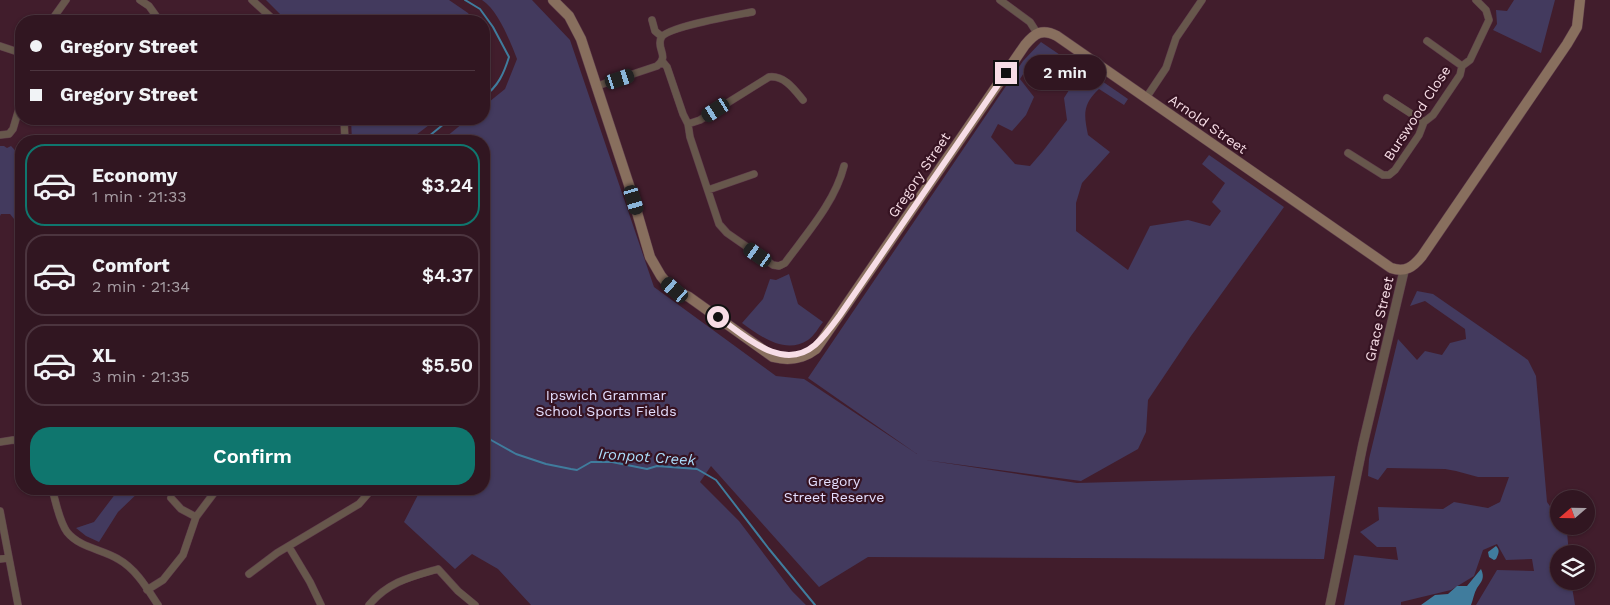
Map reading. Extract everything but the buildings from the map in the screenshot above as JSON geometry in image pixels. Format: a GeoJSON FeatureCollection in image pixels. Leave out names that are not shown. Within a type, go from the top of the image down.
{"type":"FeatureCollection","features":[{"type":"Feature","properties":{"kind":"main road","name":"Gregory Street"},"geometry":{"type":"LineString","coordinates":[[553,0],[569,16],[578,31],[643,231],[664,273],[689,298],[763,349],[781,354],[796,354],[809,349],[825,335],[1025,45],[1038,33]]}},
{"type":"Feature","properties":{"kind":"main road","name":"Grace Street"},"geometry":{"type":"LineString","coordinates":[[1404,271],[1422,256],[1563,50],[1577,27],[1580,0]]}},
{"type":"Feature","properties":{"kind":"main road","name":"Arnold Street"},"geometry":{"type":"LineString","coordinates":[[1038,33],[1045,31],[1057,36],[1391,268],[1404,271]]}},
{"type":"Feature","properties":{"kind":"street"},"geometry":{"type":"LineString","coordinates":[[55,15],[66,0]]}},
{"type":"Feature","properties":{"kind":"street"},"geometry":{"type":"LineString","coordinates":[[140,0],[149,6],[155,15]]}},
{"type":"Feature","properties":{"kind":"street"},"geometry":{"type":"LineString","coordinates":[[252,0],[269,15]]}},
{"type":"Feature","properties":{"kind":"street"},"geometry":{"type":"LineString","coordinates":[[1000,0],[1030,22],[1038,33]]}},
{"type":"Feature","properties":{"kind":"street"},"geometry":{"type":"LineString","coordinates":[[1146,98],[1166,68],[1176,38],[1202,0]]}},
{"type":"Feature","properties":{"kind":"street","name":"Burswood Close"},"geometry":{"type":"LineString","coordinates":[[1348,154],[1378,173],[1389,175],[1395,170],[1419,135],[1424,122],[1433,115],[1460,75],[1462,66],[1470,60],[1489,20],[1486,10],[1476,0]]}},
{"type":"Feature","properties":{"kind":"street"},"geometry":{"type":"LineString","coordinates":[[752,12],[718,18],[668,31],[661,36],[660,43],[662,61],[667,67],[688,124],[690,137],[718,220],[724,231],[773,265],[779,266],[786,262],[820,216],[840,181],[844,166]]}},
{"type":"Feature","properties":{"kind":"street"},"geometry":{"type":"LineString","coordinates":[[652,20],[655,31],[661,36]]}},
{"type":"Feature","properties":{"kind":"street"},"geometry":{"type":"LineString","coordinates":[[1427,41],[1462,66]]}},
{"type":"Feature","properties":{"kind":"street"},"geometry":{"type":"LineString","coordinates":[[0,46],[15,51]]}},
{"type":"Feature","properties":{"kind":"street"},"geometry":{"type":"LineString","coordinates":[[597,86],[657,66],[662,61]]}},
{"type":"Feature","properties":{"kind":"street"},"geometry":{"type":"LineString","coordinates":[[688,124],[700,120],[769,76],[783,80],[803,100]]}},
{"type":"Feature","properties":{"kind":"street"},"geometry":{"type":"LineString","coordinates":[[1387,98],[1424,122]]}},
{"type":"Feature","properties":{"kind":"street"},"geometry":{"type":"LineString","coordinates":[[0,135],[9,134],[15,125]]}},
{"type":"Feature","properties":{"kind":"street"},"geometry":{"type":"LineString","coordinates":[[708,190],[754,174]]}},
{"type":"Feature","properties":{"kind":"street","name":"Grace Street"},"geometry":{"type":"LineString","coordinates":[[1330,605],[1363,444],[1404,271]]}},
{"type":"Feature","properties":{"kind":"street"},"geometry":{"type":"LineString","coordinates":[[0,442],[15,440]]}},
{"type":"Feature","properties":{"kind":"street"},"geometry":{"type":"LineString","coordinates":[[54,495],[67,532],[89,547],[120,560],[135,573],[158,605]]}},
{"type":"Feature","properties":{"kind":"street"},"geometry":{"type":"LineString","coordinates":[[147,590],[163,580],[183,555],[196,517],[213,495]]}},
{"type":"Feature","properties":{"kind":"street"},"geometry":{"type":"LineString","coordinates":[[249,574],[277,553],[359,504],[367,495]]}},
{"type":"Feature","properties":{"kind":"street"},"geometry":{"type":"LineString","coordinates":[[172,498],[181,508],[196,517]]}},
{"type":"Feature","properties":{"kind":"street"},"geometry":{"type":"LineString","coordinates":[[0,511],[18,605]]}},
{"type":"Feature","properties":{"kind":"street"},"geometry":{"type":"LineString","coordinates":[[289,547],[321,605]]}},
{"type":"Feature","properties":{"kind":"street"},"geometry":{"type":"LineString","coordinates":[[0,559],[9,558]]}},
{"type":"Feature","properties":{"kind":"street"},"geometry":{"type":"LineString","coordinates":[[369,605],[375,598],[401,579],[438,570],[458,591],[475,605]]}},
{"type":"Feature","properties":{"kind":"green space"},"geometry":{"type":"Polygon","coordinates":[[[266,0],[449,0],[470,15],[281,15],[266,0]]]}},
{"type":"Feature","properties":{"kind":"green space"},"geometry":{"type":"Polygon","coordinates":[[[482,0],[532,0],[570,40],[654,287],[776,376],[804,379],[917,454],[808,378],[1023,61],[1041,42],[1078,67],[1042,83],[1053,66],[1049,56],[1034,57],[1020,79],[1034,97],[1026,115],[1012,131],[998,124],[991,137],[1015,164],[1030,166],[1067,120],[1064,98],[1083,68],[1128,99],[1124,105],[1099,89],[1087,105],[1085,116],[1088,135],[1110,152],[1082,183],[1076,203],[1076,231],[1128,270],[1150,226],[1188,220],[1210,226],[1221,211],[1212,202],[1225,183],[1202,164],[1209,155],[1284,207],[1191,336],[1148,400],[1146,432],[1138,449],[1081,481],[925,460],[1077,483],[1335,476],[1324,559],[868,557],[819,587],[711,466],[700,482],[739,521],[792,591],[806,605],[531,605],[498,569],[472,554],[455,569],[404,522],[418,495],[490,495],[490,135],[448,135],[461,125],[490,125],[490,101],[505,89],[517,59],[498,18],[482,0]]]}},
{"type":"Feature","properties":{"kind":"green space"},"geometry":{"type":"Polygon","coordinates":[[[1514,0],[1555,0],[1541,53],[1493,30],[1497,24],[1496,10],[1507,11],[1514,0]]]}},
{"type":"Feature","properties":{"kind":"green space"},"geometry":{"type":"Polygon","coordinates":[[[351,125],[429,125],[416,135],[352,135],[351,125]]]}},
{"type":"Feature","properties":{"kind":"green space"},"geometry":{"type":"Polygon","coordinates":[[[0,146],[7,148],[11,146],[15,150],[15,219],[10,214],[1,214],[0,216],[0,146]]]}},
{"type":"Feature","properties":{"kind":"green space"},"geometry":{"type":"Polygon","coordinates":[[[789,274],[798,304],[823,322],[808,340],[791,346],[773,342],[742,323],[763,299],[770,279],[776,280],[789,274]]]}},
{"type":"Feature","properties":{"kind":"green space"},"geometry":{"type":"Polygon","coordinates":[[[1417,291],[1433,294],[1528,360],[1536,376],[1547,502],[1550,506],[1550,535],[1567,535],[1568,545],[1550,545],[1550,590],[1572,590],[1575,605],[1476,605],[1497,570],[1534,571],[1532,559],[1506,560],[1497,544],[1483,550],[1474,576],[1451,590],[1401,602],[1401,605],[1344,605],[1354,555],[1398,560],[1396,547],[1377,547],[1360,532],[1379,520],[1378,507],[1443,509],[1454,502],[1488,508],[1500,502],[1509,477],[1478,477],[1445,469],[1387,468],[1378,480],[1368,476],[1369,459],[1398,339],[1417,360],[1425,351],[1442,355],[1450,343],[1466,339],[1465,329],[1425,301],[1410,306],[1417,291]]]}},
{"type":"Feature","properties":{"kind":"green space"},"geometry":{"type":"Polygon","coordinates":[[[114,495],[136,495],[118,512],[99,542],[86,536],[76,528],[94,522],[114,495]]]}},
{"type":"Feature","properties":{"kind":"water"},"geometry":{"type":"Polygon","coordinates":[[[1496,546],[1499,552],[1494,560],[1489,557],[1488,552],[1496,546]]]}},
{"type":"Feature","properties":{"kind":"water"},"geometry":{"type":"Polygon","coordinates":[[[1481,569],[1482,579],[1471,605],[1421,605],[1435,595],[1448,594],[1457,586],[1467,586],[1481,569]]]}},
{"type":"Feature","properties":{"kind":"waterway","name":"Ironpot Creek"},"geometry":{"type":"LineString","coordinates":[[465,0],[480,9],[484,15]]}},
{"type":"Feature","properties":{"kind":"waterway","name":"Ironpot Creek"},"geometry":{"type":"LineString","coordinates":[[490,23],[509,57],[500,79],[490,91]]}},
{"type":"Feature","properties":{"kind":"waterway","name":"Ironpot Creek"},"geometry":{"type":"LineString","coordinates":[[430,135],[443,125]]}},
{"type":"Feature","properties":{"kind":"waterway","name":"Ironpot Creek"},"geometry":{"type":"LineString","coordinates":[[490,439],[516,454],[546,464],[577,470],[591,462],[612,462],[647,469],[657,466],[697,469],[716,480],[815,605]]}},
{"type":"Feature","properties":{"kind":"route"},"geometry":{"type":"LineString","coordinates":[[718,317],[763,349],[776,353],[796,354],[814,346],[840,315],[1006,73]]}},
{"type":"Feature","properties":{"kind":"park label","name":"Ipswich Grammar School Sports Fields"},"geometry":{"type":"Point","coordinates":[606,404]}},
{"type":"Feature","properties":{"kind":"park label","name":"Gregory Street Reserve"},"geometry":{"type":"Point","coordinates":[834,490]}}]}
